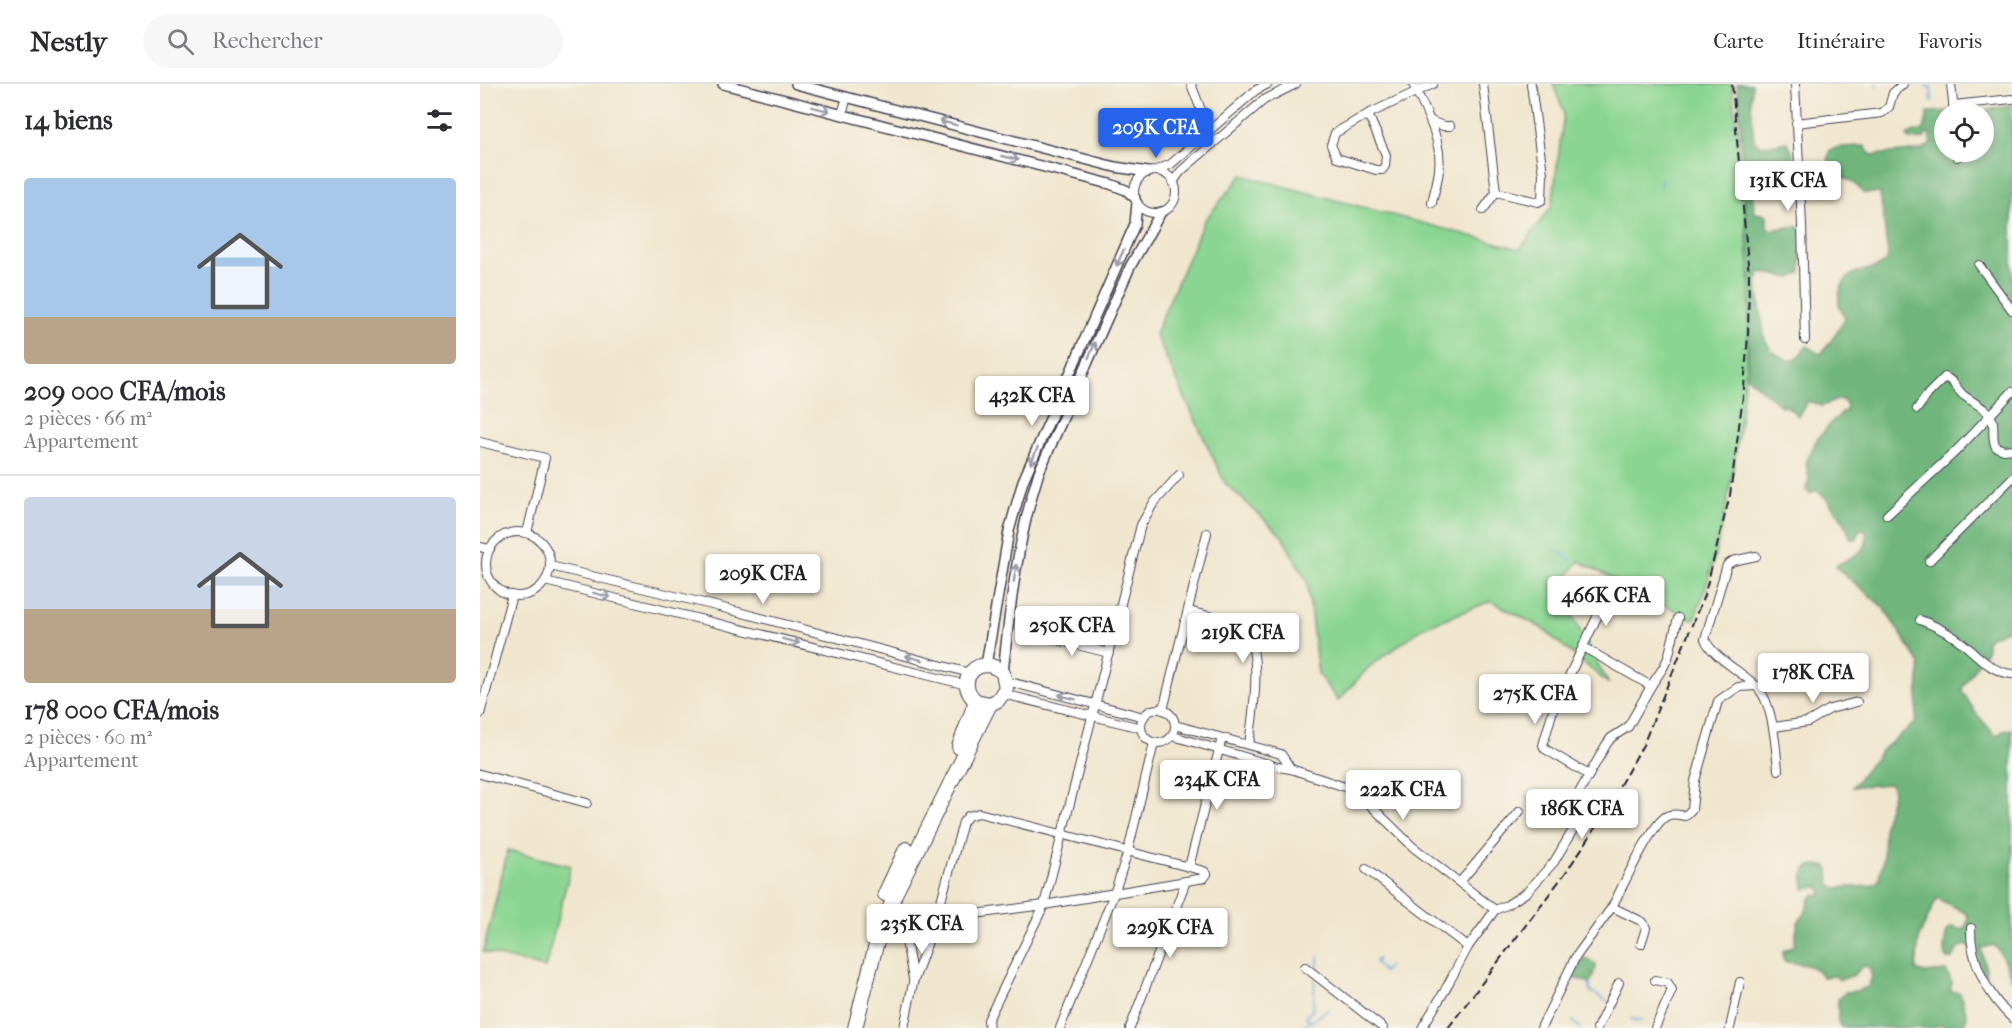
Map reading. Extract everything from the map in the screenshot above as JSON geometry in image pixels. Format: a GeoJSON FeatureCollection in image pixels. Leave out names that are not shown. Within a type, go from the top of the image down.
{"type":"FeatureCollection","features":[{"type":"Feature","properties":{"kind":"highway"},"geometry":{"type":"LineString","coordinates":[[986,665],[992,665],[1004,683],[998,700],[983,702],[971,697],[968,679],[977,667],[986,665]]}},
{"type":"Feature","properties":{"kind":"highway"},"geometry":{"type":"LineString","coordinates":[[847,1028],[878,927],[983,702]]}},
{"type":"Feature","properties":{"kind":"highway"},"geometry":{"type":"LineString","coordinates":[[855,1028],[878,927]]}},
{"type":"Feature","properties":{"kind":"street"},"geometry":{"type":"LineString","coordinates":[[723,84],[1110,184],[1126,190],[1148,212],[1161,212]]}},
{"type":"Feature","properties":{"kind":"street"},"geometry":{"type":"LineString","coordinates":[[796,84],[1115,167],[1165,174],[1173,182],[1174,200],[1161,212],[1130,267],[1039,472],[1020,540],[1004,683]]}},
{"type":"Feature","properties":{"kind":"street"},"geometry":{"type":"LineString","coordinates":[[1191,84],[1209,131]]}},
{"type":"Feature","properties":{"kind":"street"},"geometry":{"type":"LineString","coordinates":[[986,665],[1009,531],[1023,481],[1135,224],[1135,186],[1138,180],[1151,172],[1171,164],[1256,90],[1268,84]]}},
{"type":"Feature","properties":{"kind":"street"},"geometry":{"type":"LineString","coordinates":[[1173,182],[1181,171],[1264,100],[1296,84]]}},
{"type":"Feature","properties":{"kind":"street"},"geometry":{"type":"LineString","coordinates":[[1368,114],[1386,155],[1385,166],[1382,170],[1342,160],[1333,153],[1331,146],[1335,133],[1368,114],[1415,88],[1433,84]]}},
{"type":"Feature","properties":{"kind":"street"},"geometry":{"type":"LineString","coordinates":[[1483,84],[1496,192],[1483,210]]}},
{"type":"Feature","properties":{"kind":"street"},"geometry":{"type":"LineString","coordinates":[[1496,192],[1538,202],[1542,198],[1543,174],[1531,84]]}},
{"type":"Feature","properties":{"kind":"street"},"geometry":{"type":"LineString","coordinates":[[1795,84],[1805,340]]}},
{"type":"Feature","properties":{"kind":"street"},"geometry":{"type":"LineString","coordinates":[[1796,123],[1882,113],[1889,107],[1893,93],[1903,84]]}},
{"type":"Feature","properties":{"kind":"street"},"geometry":{"type":"LineString","coordinates":[[1951,84],[1952,102]]}},
{"type":"Feature","properties":{"kind":"street"},"geometry":{"type":"LineString","coordinates":[[1415,88],[1431,121],[1439,161],[1432,203]]}},
{"type":"Feature","properties":{"kind":"street"},"geometry":{"type":"LineString","coordinates":[[1256,90],[1264,100]]}},
{"type":"Feature","properties":{"kind":"street"},"geometry":{"type":"LineString","coordinates":[[842,114],[847,97]]}},
{"type":"Feature","properties":{"kind":"street"},"geometry":{"type":"LineString","coordinates":[[1994,102],[2012,99]]}},
{"type":"Feature","properties":{"kind":"street"},"geometry":{"type":"LineString","coordinates":[[1431,121],[1450,126]]}},
{"type":"Feature","properties":{"kind":"street"},"geometry":{"type":"LineString","coordinates":[[1979,265],[2012,310]]}},
{"type":"Feature","properties":{"kind":"street"},"geometry":{"type":"LineString","coordinates":[[1917,409],[1945,377],[1989,414],[1993,426],[1993,443],[1996,447],[2004,450],[2012,449]]}},
{"type":"Feature","properties":{"kind":"street"},"geometry":{"type":"LineString","coordinates":[[1887,515],[1956,451],[2012,392]]}},
{"type":"Feature","properties":{"kind":"street"},"geometry":{"type":"LineString","coordinates":[[480,442],[545,458],[527,533]]}},
{"type":"Feature","properties":{"kind":"street"},"geometry":{"type":"LineString","coordinates":[[989,1028],[988,1020],[1044,905],[1097,705],[1141,525],[1153,504],[1179,475]]}},
{"type":"Feature","properties":{"kind":"street"},"geometry":{"type":"LineString","coordinates":[[1929,561],[2012,478]]}},
{"type":"Feature","properties":{"kind":"street"},"geometry":{"type":"LineString","coordinates":[[510,533],[527,533],[541,542],[549,558],[550,566],[545,581],[538,588],[530,593],[512,595],[496,587],[483,562],[495,542],[510,533]]}},
{"type":"Feature","properties":{"kind":"street"},"geometry":{"type":"LineString","coordinates":[[1163,710],[1207,533]]}},
{"type":"Feature","properties":{"kind":"street"},"geometry":{"type":"LineString","coordinates":[[480,547],[489,549]]}},
{"type":"Feature","properties":{"kind":"street"},"geometry":{"type":"LineString","coordinates":[[1756,556],[1732,561],[1727,565],[1706,639],[1709,645],[1761,692],[1774,727],[1778,770]]}},
{"type":"Feature","properties":{"kind":"street"},"geometry":{"type":"LineString","coordinates":[[550,566],[712,605],[968,679]]}},
{"type":"Feature","properties":{"kind":"street"},"geometry":{"type":"LineString","coordinates":[[545,581],[968,679]]}},
{"type":"Feature","properties":{"kind":"street"},"geometry":{"type":"LineString","coordinates":[[480,714],[512,595]]}},
{"type":"Feature","properties":{"kind":"street"},"geometry":{"type":"LineString","coordinates":[[1589,775],[1545,749],[1543,745],[1553,710],[1606,597]]}},
{"type":"Feature","properties":{"kind":"street"},"geometry":{"type":"LineString","coordinates":[[1188,611],[1239,625],[1248,633],[1255,659],[1256,674],[1249,745]]}},
{"type":"Feature","properties":{"kind":"street"},"geometry":{"type":"LineString","coordinates":[[1422,1028],[1468,947],[1496,910],[1507,906],[1527,892],[1554,862],[1574,828],[1576,798],[1611,738],[1628,727],[1668,658],[1678,618]]}},
{"type":"Feature","properties":{"kind":"street"},"geometry":{"type":"LineString","coordinates":[[1920,620],[1954,637],[1992,668],[2001,673],[2012,674]]}},
{"type":"Feature","properties":{"kind":"street"},"geometry":{"type":"LineString","coordinates":[[1041,636],[1109,653]]}},
{"type":"Feature","properties":{"kind":"street"},"geometry":{"type":"LineString","coordinates":[[1583,647],[1650,686]]}},
{"type":"Feature","properties":{"kind":"street"},"geometry":{"type":"LineString","coordinates":[[1004,683],[1144,717]]}},
{"type":"Feature","properties":{"kind":"street"},"geometry":{"type":"LineString","coordinates":[[1004,683],[1094,716],[1141,728]]}},
{"type":"Feature","properties":{"kind":"street"},"geometry":{"type":"LineString","coordinates":[[1541,1028],[1575,958],[1612,907],[1659,821],[1666,816],[1685,816],[1690,812],[1695,781],[1718,701],[1738,687],[1757,686]]}},
{"type":"Feature","properties":{"kind":"street"},"geometry":{"type":"LineString","coordinates":[[1774,727],[1808,722],[1830,710],[1857,702]]}},
{"type":"Feature","properties":{"kind":"street"},"geometry":{"type":"LineString","coordinates":[[1163,710],[1172,716],[1175,725],[1173,736],[1164,742],[1154,742],[1145,737],[1141,728],[1144,717],[1152,711],[1163,710]]}},
{"type":"Feature","properties":{"kind":"street"},"geometry":{"type":"LineString","coordinates":[[1175,725],[1281,754],[1291,769]]}},
{"type":"Feature","properties":{"kind":"street"},"geometry":{"type":"LineString","coordinates":[[1173,736],[1291,769],[1350,789],[1362,797],[1413,847],[1496,910]]}},
{"type":"Feature","properties":{"kind":"street"},"geometry":{"type":"LineString","coordinates":[[1189,867],[1222,738]]}},
{"type":"Feature","properties":{"kind":"street"},"geometry":{"type":"LineString","coordinates":[[1060,1028],[1115,891],[1128,851],[1154,742]]}},
{"type":"Feature","properties":{"kind":"street"},"geometry":{"type":"LineString","coordinates":[[480,774],[587,802]]}},
{"type":"Feature","properties":{"kind":"street"},"geometry":{"type":"LineString","coordinates":[[1461,882],[1520,811]]}},
{"type":"Feature","properties":{"kind":"street"},"geometry":{"type":"LineString","coordinates":[[878,927],[904,930],[936,919],[1044,905],[1207,876],[1204,871],[979,813],[968,816],[963,822],[936,919],[913,983],[904,1028]]}},
{"type":"Feature","properties":{"kind":"street"},"geometry":{"type":"LineString","coordinates":[[1366,869],[1468,947]]}},
{"type":"Feature","properties":{"kind":"street"},"geometry":{"type":"LineString","coordinates":[[1130,1028],[1186,881]]}},
{"type":"Feature","properties":{"kind":"street"},"geometry":{"type":"LineString","coordinates":[[1612,907],[1643,922],[1646,928],[1641,944]]}},
{"type":"Feature","properties":{"kind":"street"},"geometry":{"type":"LineString","coordinates":[[1971,928],[1971,947],[1985,985],[2012,1018]]}},
{"type":"Feature","properties":{"kind":"street"},"geometry":{"type":"LineString","coordinates":[[904,930],[913,983]]}},
{"type":"Feature","properties":{"kind":"street"},"geometry":{"type":"LineString","coordinates":[[1305,967],[1383,1028]]}},
{"type":"Feature","properties":{"kind":"street"},"geometry":{"type":"LineString","coordinates":[[1655,980],[1668,983],[1672,990],[1655,1028]]}},
{"type":"Feature","properties":{"kind":"street"},"geometry":{"type":"LineString","coordinates":[[1730,1028],[1740,982]]}},
{"type":"Feature","properties":{"kind":"street"},"geometry":{"type":"LineString","coordinates":[[1597,1028],[1619,983]]}},
{"type":"Feature","properties":{"kind":"green space"},"geometry":{"type":"Polygon","coordinates":[[[1553,84],[1732,84],[1748,251],[1748,333],[1732,478],[1710,574],[1694,620],[1579,561],[1555,592],[1573,617],[1609,684],[1540,627],[1491,601],[1424,627],[1369,667],[1338,701],[1318,674],[1307,581],[1281,535],[1225,483],[1155,334],[1204,221],[1242,175],[1520,249],[1552,206],[1564,112],[1553,84]]]}},
{"type":"Feature","properties":{"kind":"green space"},"geometry":{"type":"Polygon","coordinates":[[[1737,84],[1752,84],[1754,142],[1761,146],[1788,142],[1793,155],[1792,168],[1787,172],[1755,178],[1750,184],[1755,213],[1767,215],[1767,227],[1770,230],[1802,227],[1801,273],[1791,278],[1761,272],[1758,275],[1757,285],[1765,341],[1773,352],[1789,361],[1796,359],[1807,346],[1819,354],[1822,353],[1845,318],[1839,305],[1840,291],[1844,283],[1854,273],[1874,268],[1887,261],[1880,193],[1863,193],[1852,182],[1834,171],[1828,159],[1830,150],[1840,147],[1865,146],[1873,155],[1922,150],[1931,144],[1929,134],[1926,134],[1924,139],[1910,140],[1907,136],[1924,130],[1928,112],[1934,112],[1934,162],[1994,162],[1994,109],[2012,105],[2012,628],[1990,637],[1987,641],[1987,649],[1962,691],[1975,712],[1994,734],[1997,736],[2005,730],[2012,729],[2012,980],[1994,945],[1981,948],[1986,970],[1985,977],[1969,945],[1960,947],[1952,959],[1947,959],[1944,948],[1947,930],[1952,927],[1963,930],[1968,916],[1937,898],[1919,937],[1916,970],[1924,973],[1946,971],[1952,983],[1950,991],[1960,993],[1967,1016],[1965,1022],[1954,1026],[1939,1025],[1932,1028],[1841,1027],[1838,1022],[1838,999],[1846,992],[1868,987],[1872,977],[1869,967],[1863,966],[1854,975],[1840,980],[1835,976],[1822,977],[1812,967],[1786,962],[1783,959],[1783,951],[1794,946],[1798,922],[1805,914],[1810,899],[1814,895],[1823,893],[1819,887],[1804,889],[1803,878],[1807,868],[1814,865],[1827,866],[1830,884],[1834,888],[1870,886],[1878,882],[1883,860],[1884,824],[1893,793],[1892,787],[1889,784],[1852,787],[1881,751],[1916,722],[1920,664],[1884,608],[1835,566],[1859,553],[1866,543],[1865,529],[1859,530],[1856,539],[1851,539],[1844,521],[1826,498],[1816,490],[1810,494],[1806,490],[1809,478],[1806,463],[1816,441],[1847,409],[1846,403],[1840,399],[1822,406],[1808,401],[1798,416],[1786,405],[1781,406],[1747,377],[1749,257],[1737,84]]]}},
{"type":"Feature","properties":{"kind":"green space"},"geometry":{"type":"Polygon","coordinates":[[[508,850],[571,866],[545,968],[483,952],[508,850]]]}},
{"type":"Feature","properties":{"kind":"green space"},"geometry":{"type":"Polygon","coordinates":[[[1584,958],[1596,964],[1590,983],[1569,976],[1579,961],[1584,958]]]}},
{"type":"Feature","properties":{"kind":"waterway"},"geometry":{"type":"LineString","coordinates":[[1925,87],[1931,87],[1932,102]]}},
{"type":"Feature","properties":{"kind":"waterway"},"geometry":{"type":"LineString","coordinates":[[1660,189],[1661,179]]}},
{"type":"Feature","properties":{"kind":"waterway"},"geometry":{"type":"LineString","coordinates":[[1557,550],[1571,561]]}},
{"type":"Feature","properties":{"kind":"waterway"},"geometry":{"type":"LineString","coordinates":[[1316,973],[1319,956]]}},
{"type":"Feature","properties":{"kind":"waterway"},"geometry":{"type":"LineString","coordinates":[[1378,959],[1375,962],[1383,972],[1389,966]]}},
{"type":"Feature","properties":{"kind":"waterway"},"geometry":{"type":"LineString","coordinates":[[1310,1022],[1306,1016],[1313,1010],[1315,979]]}},
{"type":"Feature","properties":{"kind":"waterway"},"geometry":{"type":"LineString","coordinates":[[1590,984],[1590,991],[1607,1001]]}},
{"type":"Feature","properties":{"kind":"waterway"},"geometry":{"type":"LineString","coordinates":[[1301,1028],[1329,1009]]}},
{"type":"Feature","properties":{"kind":"waterway"},"geometry":{"type":"LineString","coordinates":[[1631,1019],[1642,1021]]}},
{"type":"Feature","properties":{"kind":"waterway"},"geometry":{"type":"LineString","coordinates":[[1573,1021],[1580,1028]]}},
{"type":"Feature","properties":{"kind":"railway"},"geometry":{"type":"LineString","coordinates":[[1448,1028],[1566,872],[1591,835],[1643,745],[1705,593],[1730,495],[1744,388],[1748,334],[1749,275],[1732,84]]}}]}
